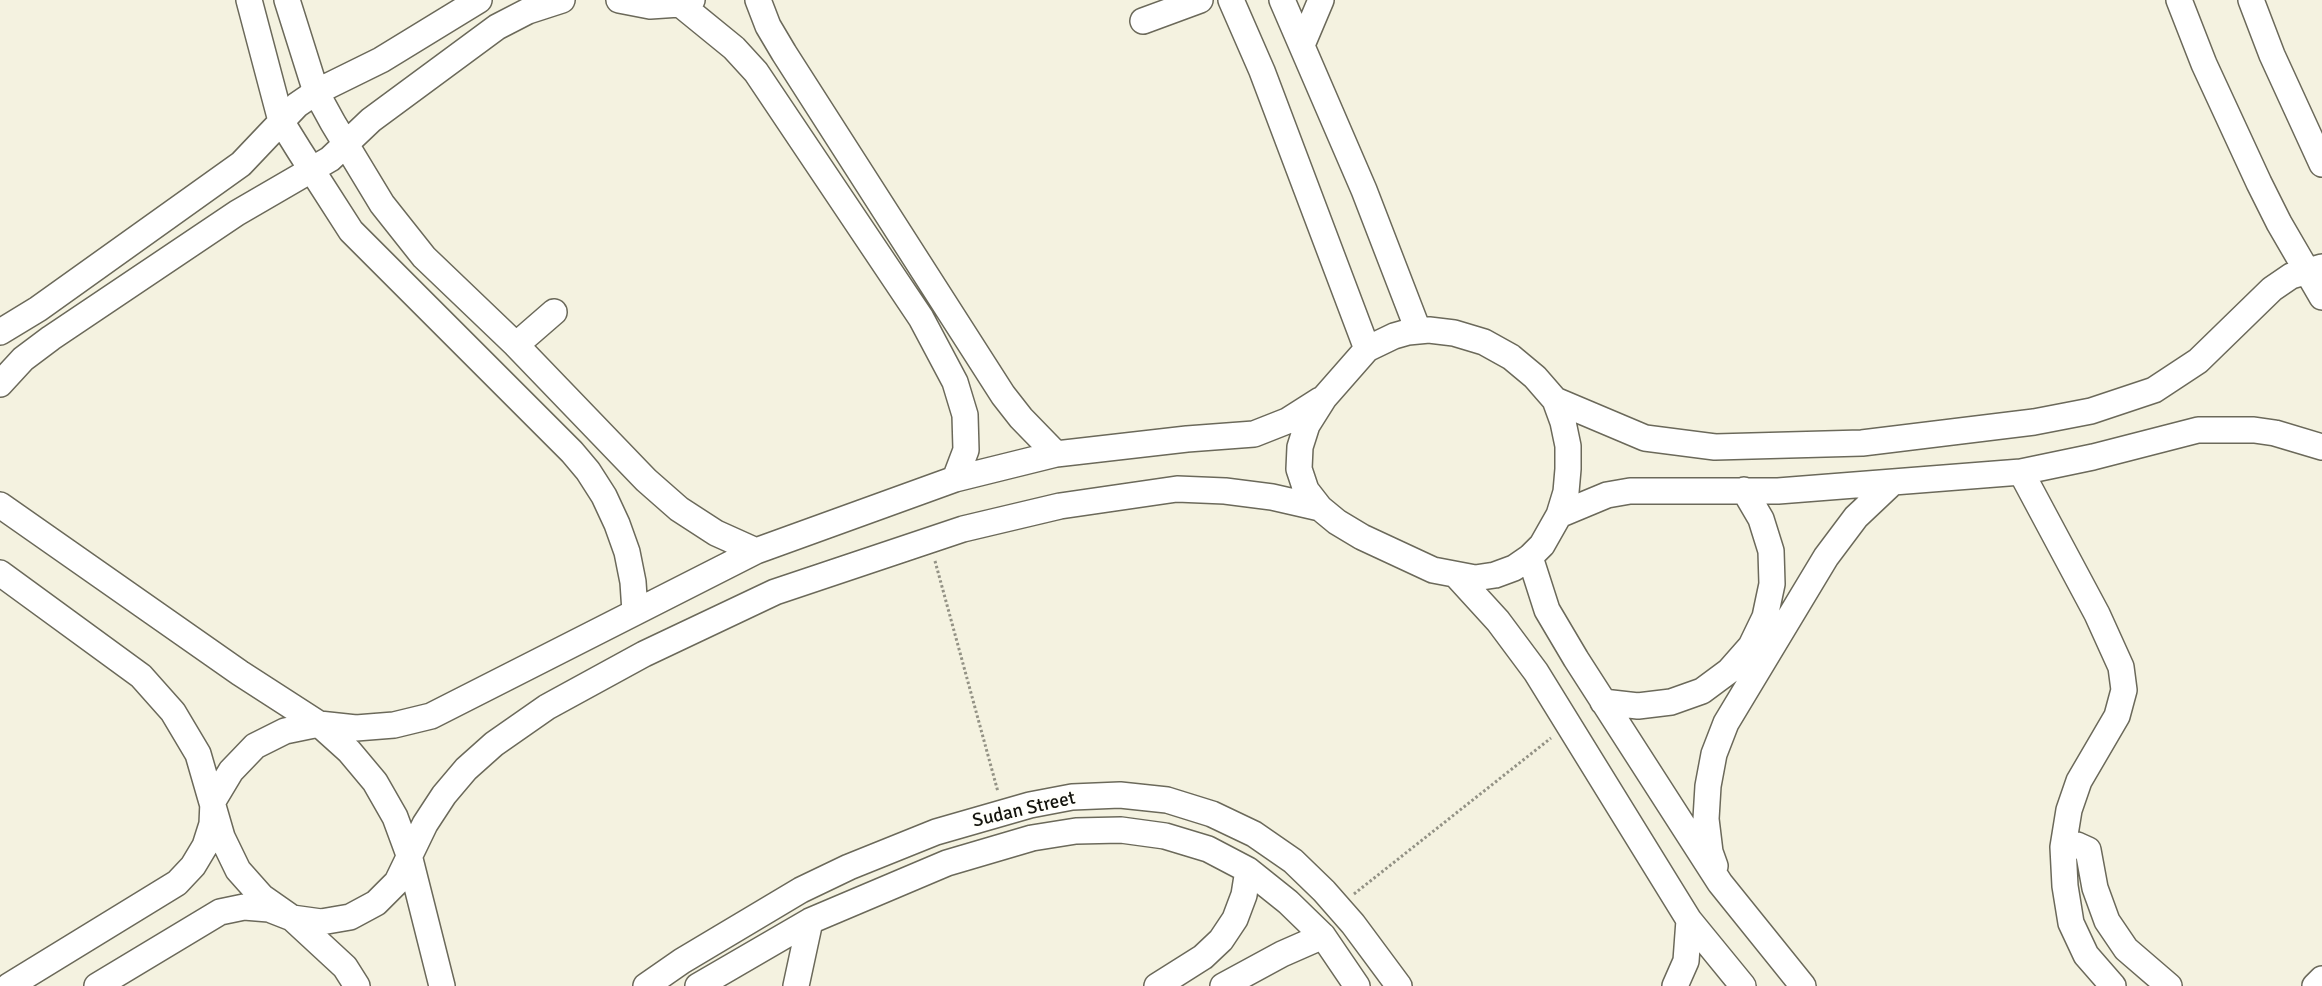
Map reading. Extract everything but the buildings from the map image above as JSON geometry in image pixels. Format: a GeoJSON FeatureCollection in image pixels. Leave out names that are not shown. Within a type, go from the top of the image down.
{"type":"FeatureCollection","features":[{"type":"Feature","properties":{"kind":"street"},"geometry":{"type":"LineString","coordinates":[[249,0],[281,121],[312,171],[350,231],[572,452],[588,471],[604,496],[617,524],[633,582],[635,612]]}},
{"type":"Feature","properties":{"kind":"street"},"geometry":{"type":"LineString","coordinates":[[287,0],[316,92],[382,204],[424,257],[516,345],[646,480],[679,509],[716,533],[756,551]]}},
{"type":"Feature","properties":{"kind":"street"},"geometry":{"type":"LineString","coordinates":[[0,332],[38,309],[218,182],[262,144],[297,104],[316,92],[381,60],[479,0]]}},
{"type":"Feature","properties":{"kind":"street"},"geometry":{"type":"LineString","coordinates":[[0,384],[23,359],[51,338],[237,213],[330,159],[385,109],[497,27],[528,12],[562,0]]}},
{"type":"Feature","properties":{"kind":"street"},"geometry":{"type":"LineString","coordinates":[[619,0],[650,6],[686,2],[756,72],[931,334],[955,382],[965,415],[966,450],[955,479]]}},
{"type":"Feature","properties":{"kind":"street"},"geometry":{"type":"LineString","coordinates":[[758,0],[768,26],[784,53],[993,379],[1021,418],[1056,454]]}},
{"type":"Feature","properties":{"kind":"street"},"geometry":{"type":"LineString","coordinates":[[1143,21],[1200,0]]}},
{"type":"Feature","properties":{"kind":"street"},"geometry":{"type":"LineString","coordinates":[[1232,0],[1262,71],[1367,349]]}},
{"type":"Feature","properties":{"kind":"street"},"geometry":{"type":"LineString","coordinates":[[1282,0],[1364,190],[1418,330]]}},
{"type":"Feature","properties":{"kind":"street"},"geometry":{"type":"LineString","coordinates":[[1302,45],[1321,0]]}},
{"type":"Feature","properties":{"kind":"street"},"geometry":{"type":"LineString","coordinates":[[2179,0],[2204,64],[2259,183],[2279,223],[2314,268],[2322,297]]}},
{"type":"Feature","properties":{"kind":"street"},"geometry":{"type":"LineString","coordinates":[[2250,0],[2272,56],[2322,164]]}},
{"type":"Feature","properties":{"kind":"street"},"geometry":{"type":"LineString","coordinates":[[1555,400],[1645,438],[1715,447],[1862,443],[2034,422],[2090,411],[2154,390],[2198,361],[2272,289],[2291,276],[2314,268]]}},
{"type":"Feature","properties":{"kind":"street"},"geometry":{"type":"LineString","coordinates":[[516,345],[554,312]]}},
{"type":"Feature","properties":{"kind":"street"},"geometry":{"type":"LineString","coordinates":[[1418,330],[1454,333],[1484,342],[1511,357],[1535,377],[1555,400],[1563,422],[1568,461],[1566,492],[1559,515],[1547,538],[1530,557],[1514,568],[1495,575],[1475,578],[1433,570],[1369,540],[1337,522],[1320,508],[1306,490],[1299,469],[1300,447],[1307,426],[1324,398],[1367,349],[1394,336],[1418,330]]}},
{"type":"Feature","properties":{"kind":"street"},"geometry":{"type":"LineString","coordinates":[[9,986],[177,882],[194,866],[205,846],[212,824],[213,801],[231,771],[255,746],[285,731],[319,724],[366,728],[394,725],[431,716],[756,551],[955,479],[1056,454],[1187,439],[1254,434],[1287,421],[1324,398]]}},
{"type":"Feature","properties":{"kind":"street"},"geometry":{"type":"LineString","coordinates":[[1559,515],[1607,495],[1630,491],[1778,490],[2020,472],[2092,457],[2198,430],[2236,429],[2274,433],[2322,447]]}},
{"type":"Feature","properties":{"kind":"street"},"geometry":{"type":"LineString","coordinates":[[2020,472],[2107,636],[2121,667],[2124,690],[2117,716],[2079,781],[2069,810],[2063,847],[2065,886],[2071,923],[2086,955],[2113,986]]}},
{"type":"Feature","properties":{"kind":"street"},"geometry":{"type":"LineString","coordinates":[[1720,883],[1710,852],[1706,819],[1708,786],[1714,754],[1726,723],[1826,556],[1856,517],[1892,483]]}},
{"type":"Feature","properties":{"kind":"street"},"geometry":{"type":"LineString","coordinates":[[97,986],[220,912],[244,907],[261,908],[269,909],[292,918],[321,922],[350,917],[376,903],[397,882],[425,824],[444,796],[466,769],[494,744],[547,708],[644,654],[775,592],[963,528],[1060,506],[1177,489],[1225,490],[1272,497],[1320,508]]}},
{"type":"Feature","properties":{"kind":"street"},"geometry":{"type":"LineString","coordinates":[[1603,702],[1638,706],[1671,702],[1694,694],[1729,671],[1750,646],[1765,616],[1772,584],[1771,551],[1761,519],[1744,490]]}},
{"type":"Feature","properties":{"kind":"street"},"geometry":{"type":"LineString","coordinates":[[0,505],[240,673],[319,724],[349,751],[375,782],[395,817],[409,855],[442,986]]}},
{"type":"Feature","properties":{"kind":"street"},"geometry":{"type":"LineString","coordinates":[[1530,557],[1547,610],[1603,702],[1720,883],[1803,986]]}},
{"type":"Feature","properties":{"kind":"street"},"geometry":{"type":"LineString","coordinates":[[0,573],[140,676],[174,712],[198,754],[222,837],[238,870],[262,897],[292,918],[345,967],[357,986]]}},
{"type":"Feature","properties":{"kind":"street"},"geometry":{"type":"LineString","coordinates":[[1456,575],[1498,621],[1536,672],[1567,726],[1689,920],[1743,986]]}},
{"type":"Feature","properties":{"kind":"street","name":"Sudan Street"},"geometry":{"type":"LineString","coordinates":[[646,986],[682,961],[808,886],[848,867],[936,832],[1003,812],[1072,797],[1120,795],[1167,800],[1212,814],[1254,834],[1293,861],[1338,906],[1398,986]]}},
{"type":"Feature","properties":{"kind":"street","name":"Sudan Street"},"geometry":{"type":"LineString","coordinates":[[698,986],[810,921],[947,863],[1032,838],[1076,832],[1121,830],[1165,836],[1208,849],[1248,870],[1288,902],[1322,936],[1358,986]]}},
{"type":"Feature","properties":{"kind":"street"},"geometry":{"type":"LineString","coordinates":[[2063,847],[2077,845],[2088,850],[2095,888],[2106,921],[2126,949],[2169,986]]}},
{"type":"Feature","properties":{"kind":"street"},"geometry":{"type":"LineString","coordinates":[[1156,986],[1203,958],[1221,940],[1235,919],[1244,895],[1248,870]]}},
{"type":"Feature","properties":{"kind":"street"},"geometry":{"type":"LineString","coordinates":[[1675,986],[1686,961],[1689,920]]}},
{"type":"Feature","properties":{"kind":"street"},"geometry":{"type":"LineString","coordinates":[[796,986],[810,921]]}},
{"type":"Feature","properties":{"kind":"street"},"geometry":{"type":"LineString","coordinates":[[1223,986],[1282,954],[1322,936]]}},
{"type":"Feature","properties":{"kind":"street"},"geometry":{"type":"LineString","coordinates":[[2315,986],[2322,979]]}},
{"type":"Feature","properties":{"kind":"path"},"geometry":{"type":"LineString","coordinates":[[929,539],[1003,812]]}},
{"type":"Feature","properties":{"kind":"path"},"geometry":{"type":"LineString","coordinates":[[1338,906],[1567,726]]}}]}
